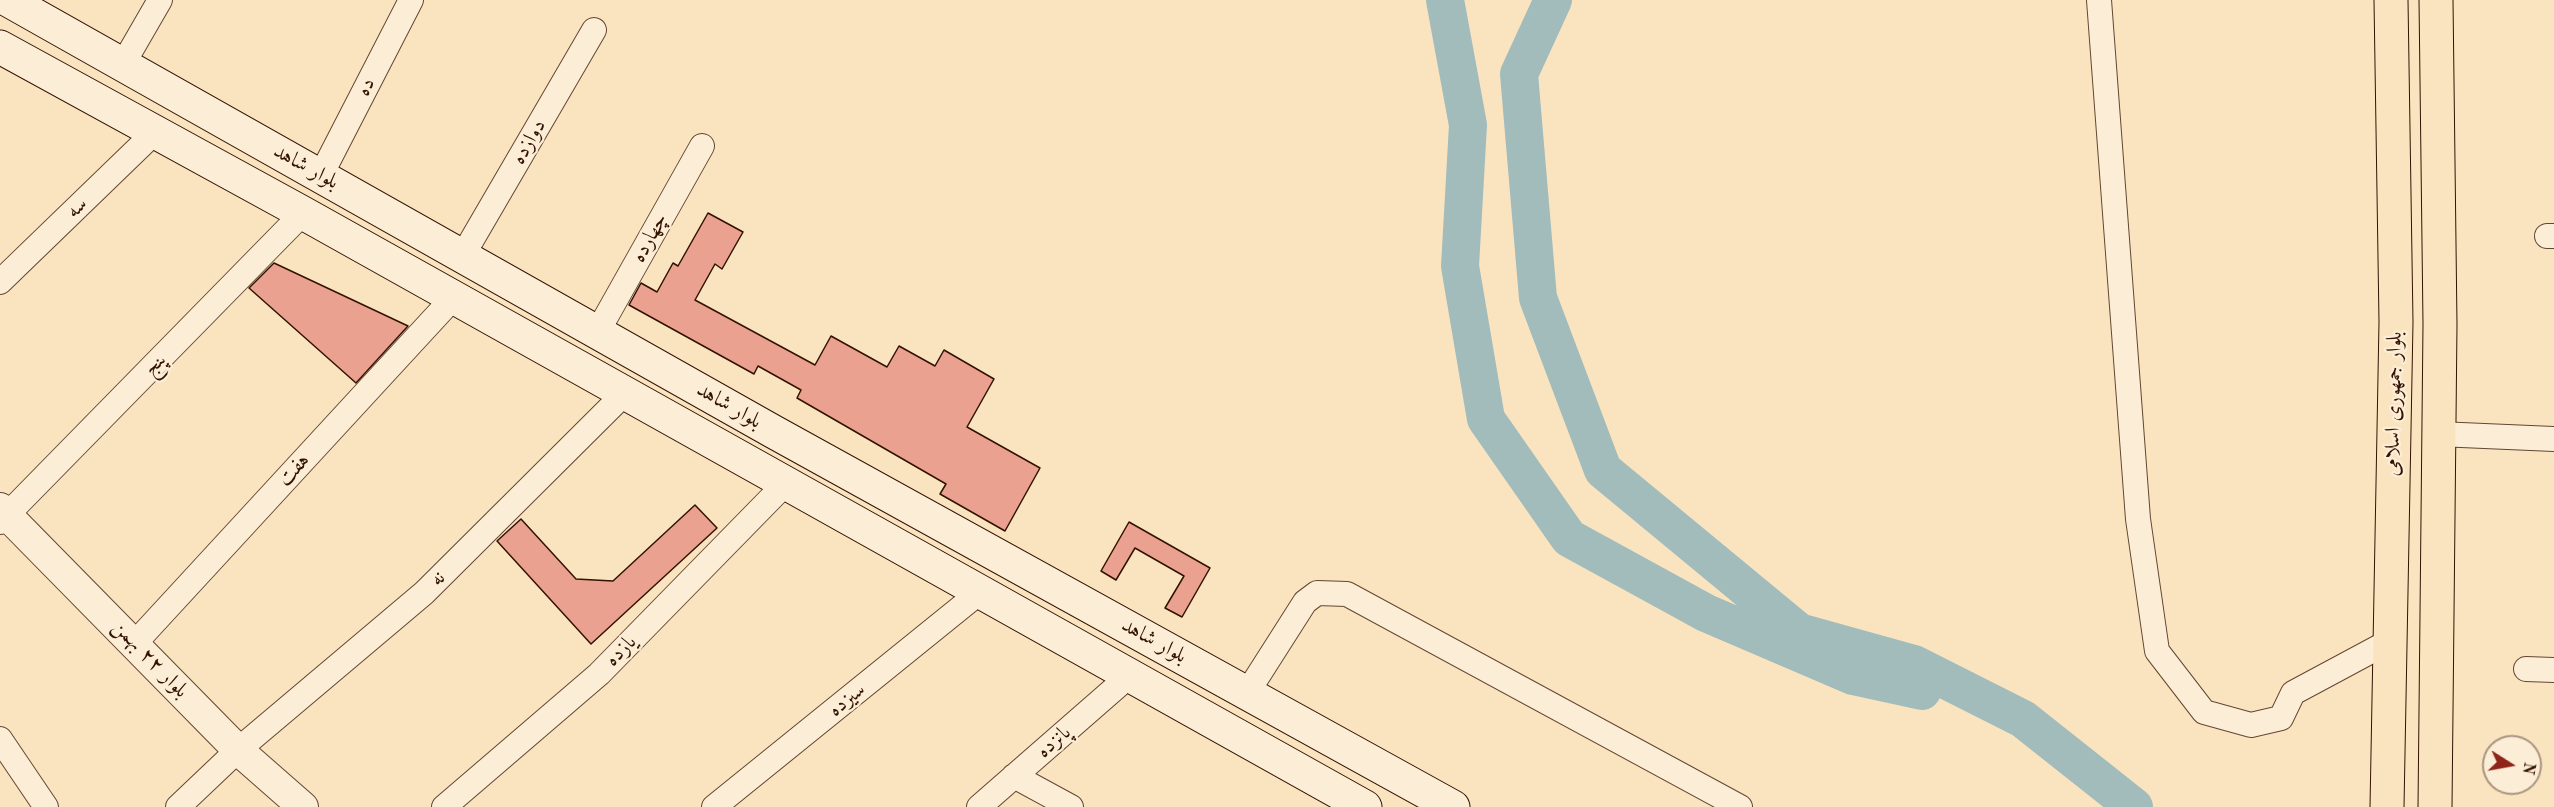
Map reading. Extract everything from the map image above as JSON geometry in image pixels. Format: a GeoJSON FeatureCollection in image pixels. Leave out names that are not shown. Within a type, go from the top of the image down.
{"type":"FeatureCollection","features":[{"type":"Feature","properties":{"kind":"main road","name":"بلوار شاهد"},"geometry":{"type":"LineString","coordinates":[[8,0],[1453,807]]}},
{"type":"Feature","properties":{"kind":"main road","name":"بلوار جمهوری اسلامی"},"geometry":{"type":"LineString","coordinates":[[2388,807],[2396,322],[2391,0]]}},
{"type":"Feature","properties":{"kind":"main road"},"geometry":{"type":"LineString","coordinates":[[2435,807],[2440,324],[2436,0]]}},
{"type":"Feature","properties":{"kind":"main road","name":"بلوار شاهد"},"geometry":{"type":"LineString","coordinates":[[0,47],[303,213],[1365,807]]}},
{"type":"Feature","properties":{"kind":"main road"},"geometry":{"type":"LineString","coordinates":[[390,263],[410,225]]}},
{"type":"Feature","properties":{"kind":"main road"},"geometry":{"type":"LineString","coordinates":[[2396,322],[2440,324]]}},
{"type":"Feature","properties":{"kind":"main road"},"geometry":{"type":"LineString","coordinates":[[1041,627],[1061,590]]}},
{"type":"Feature","properties":{"kind":"street"},"geometry":{"type":"LineString","coordinates":[[123,64],[160,0]]}},
{"type":"Feature","properties":{"kind":"street","name":"ده"},"geometry":{"type":"LineString","coordinates":[[321,175],[411,0]]}},
{"type":"Feature","properties":{"kind":"street"},"geometry":{"type":"LineString","coordinates":[[2099,0],[2137,507],[2157,651],[2204,712],[2251,725],[2281,718],[2293,693],[2390,641]]}},
{"type":"Feature","properties":{"kind":"street","name":"دوازده"},"geometry":{"type":"LineString","coordinates":[[463,255],[594,30]]}},
{"type":"Feature","properties":{"kind":"street","name":"سه"},"geometry":{"type":"LineString","coordinates":[[0,282],[154,133]]}},
{"type":"Feature","properties":{"kind":"street","name":"چهارده"},"geometry":{"type":"LineString","coordinates":[[598,331],[702,146]]}},
{"type":"Feature","properties":{"kind":"street","name":"پنج"},"geometry":{"type":"LineString","coordinates":[[2,515],[303,213]]}},
{"type":"Feature","properties":{"kind":"street","name":"هفت"},"geometry":{"type":"LineString","coordinates":[[135,643],[453,298]]}},
{"type":"Feature","properties":{"kind":"street","name":"نه"},"geometry":{"type":"LineString","coordinates":[[178,807],[238,750],[424,593],[625,393]]}},
{"type":"Feature","properties":{"kind":"street"},"geometry":{"type":"LineString","coordinates":[[2438,435],[2554,439]]}},
{"type":"Feature","properties":{"kind":"street","name":"یازده"},"geometry":{"type":"LineString","coordinates":[[444,807],[599,674],[786,483]]}},
{"type":"Feature","properties":{"kind":"street","name":"بلوار ۲۲ بهمن"},"geometry":{"type":"LineString","coordinates":[[2,515],[135,643],[238,750],[303,807]]}},
{"type":"Feature","properties":{"kind":"street","name":"سیزده"},"geometry":{"type":"LineString","coordinates":[[725,804],[980,592]]}},
{"type":"Feature","properties":{"kind":"street"},"geometry":{"type":"LineString","coordinates":[[1247,693],[1305,602],[1317,593],[1347,594],[1740,807]]}},
{"type":"Feature","properties":{"kind":"street"},"geometry":{"type":"LineString","coordinates":[[2526,669],[2554,670]]}},
{"type":"Feature","properties":{"kind":"street","name":"پانزده"},"geometry":{"type":"LineString","coordinates":[[979,807],[1129,676]]}},
{"type":"Feature","properties":{"kind":"street"},"geometry":{"type":"LineString","coordinates":[[0,739],[46,807]]}},
{"type":"Feature","properties":{"kind":"street"},"geometry":{"type":"LineString","coordinates":[[1014,776],[1071,807]]}},
{"type":"Feature","properties":{"kind":"building"},"geometry":{"type":"Polygon","coordinates":[[[708,213],[743,232],[722,269],[715,264],[695,300],[815,365],[831,336],[887,367],[899,346],[935,366],[944,350],[994,379],[967,427],[1040,468],[1005,531],[940,494],[946,484],[797,398],[801,390],[758,366],[754,374],[629,305],[641,283],[657,292],[673,263],[678,266],[708,213]]]}},
{"type":"Feature","properties":{"kind":"building"},"geometry":{"type":"Polygon","coordinates":[[[274,263],[408,326],[356,383],[249,288],[274,263]]]}},
{"type":"Feature","properties":{"kind":"building"},"geometry":{"type":"Polygon","coordinates":[[[695,505],[717,528],[591,644],[497,541],[521,519],[576,579],[613,581],[695,505]]]}},
{"type":"Feature","properties":{"kind":"building"},"geometry":{"type":"Polygon","coordinates":[[[1129,522],[1210,568],[1182,617],[1165,608],[1184,576],[1135,548],[1116,580],[1101,571],[1129,522]]]}},
{"type":"Feature","properties":{"kind":"waterway"},"geometry":{"type":"LineString","coordinates":[[1445,0],[1468,125],[1460,266],[1486,419],[1569,538],[1706,613],[1853,676],[1922,691]]}},
{"type":"Feature","properties":{"kind":"waterway"},"geometry":{"type":"LineString","coordinates":[[1553,0],[1519,74],[1538,298],[1603,470],[1799,632],[1914,664],[2023,719],[2134,807]]}}]}
